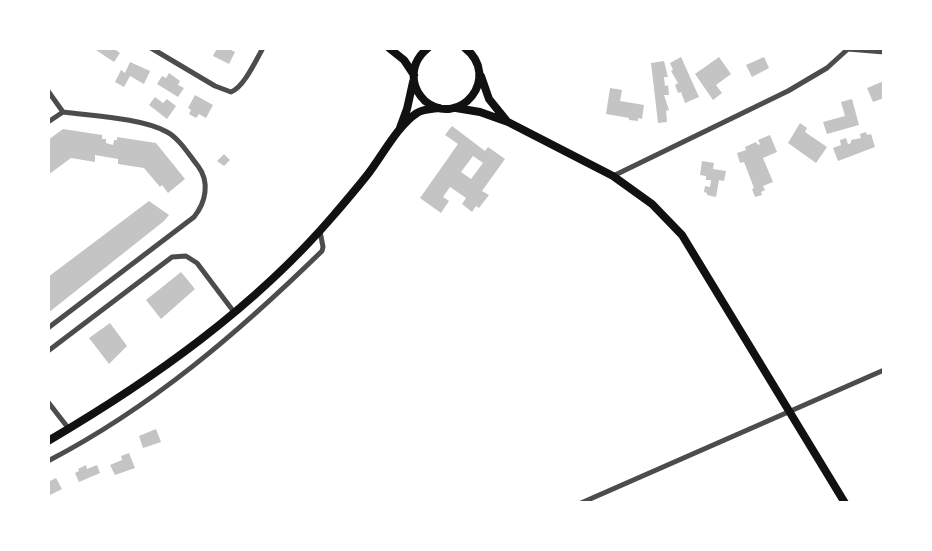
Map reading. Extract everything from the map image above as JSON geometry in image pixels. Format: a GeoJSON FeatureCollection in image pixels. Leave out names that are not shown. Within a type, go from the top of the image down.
{"type":"FeatureCollection","features":[{"type":"Feature","properties":{"kind":"main road"},"geometry":{"type":"LineString","coordinates":[[389,48],[404,60],[422,98],[439,108]]}},
{"type":"Feature","properties":{"kind":"main road"},"geometry":{"type":"LineString","coordinates":[[397,135],[407,109],[417,60],[428,48]]}},
{"type":"Feature","properties":{"kind":"main road"},"geometry":{"type":"LineString","coordinates":[[465,48],[477,62]]}},
{"type":"Feature","properties":{"kind":"main road"},"geometry":{"type":"LineString","coordinates":[[473,48],[489,99],[508,122]]}},
{"type":"Feature","properties":{"kind":"main road"},"geometry":{"type":"LineString","coordinates":[[456,108],[471,98],[479,81],[480,72]]}},
{"type":"Feature","properties":{"kind":"main road"},"geometry":{"type":"LineString","coordinates":[[48,441],[174,360],[234,312],[320,230],[368,175],[397,135],[416,114],[439,108],[456,108],[480,112],[508,122],[614,176],[652,204],[682,234],[845,503]]}},
{"type":"Feature","properties":{"kind":"street"},"geometry":{"type":"LineString","coordinates":[[151,48],[215,86],[231,92],[237,90],[242,84],[263,48]]}},
{"type":"Feature","properties":{"kind":"street"},"geometry":{"type":"LineString","coordinates":[[614,176],[788,90],[827,68],[849,49],[884,52]]}},
{"type":"Feature","properties":{"kind":"street"},"geometry":{"type":"LineString","coordinates":[[48,91],[63,112]]}},
{"type":"Feature","properties":{"kind":"street"},"geometry":{"type":"LineString","coordinates":[[48,122],[63,112],[137,123],[167,132],[176,139],[202,172],[206,185],[205,199],[194,217],[48,328]]}},
{"type":"Feature","properties":{"kind":"street"},"geometry":{"type":"LineString","coordinates":[[48,460],[89,440],[160,393],[218,346],[274,298],[322,251],[320,230]]}},
{"type":"Feature","properties":{"kind":"street"},"geometry":{"type":"LineString","coordinates":[[48,351],[172,257],[192,258],[234,312]]}},
{"type":"Feature","properties":{"kind":"street"},"geometry":{"type":"LineString","coordinates":[[263,286],[274,298]]}},
{"type":"Feature","properties":{"kind":"street"},"geometry":{"type":"LineString","coordinates":[[581,503],[884,370]]}},
{"type":"Feature","properties":{"kind":"street"},"geometry":{"type":"LineString","coordinates":[[48,402],[69,429]]}},
{"type":"Feature","properties":{"kind":"building"},"geometry":{"type":"Polygon","coordinates":[[[113,48],[120,53],[114,62],[96,50],[113,48]]]}},
{"type":"Feature","properties":{"kind":"building"},"geometry":{"type":"Polygon","coordinates":[[[217,48],[227,48],[235,52],[229,64],[213,56],[217,48]]]}},
{"type":"Feature","properties":{"kind":"building"},"geometry":{"type":"Polygon","coordinates":[[[681,57],[699,97],[685,103],[681,92],[678,93],[675,85],[678,83],[671,71],[673,70],[670,63],[681,57]]]}},
{"type":"Feature","properties":{"kind":"building"},"geometry":{"type":"Polygon","coordinates":[[[719,57],[731,74],[716,85],[722,93],[713,100],[695,74],[719,57]]]}},
{"type":"Feature","properties":{"kind":"building"},"geometry":{"type":"Polygon","coordinates":[[[764,57],[769,68],[752,77],[746,65],[764,57]]]}},
{"type":"Feature","properties":{"kind":"building"},"geometry":{"type":"Polygon","coordinates":[[[664,61],[668,77],[664,77],[665,86],[668,85],[669,95],[664,95],[669,110],[666,111],[667,122],[658,123],[651,63],[664,61]]]}},
{"type":"Feature","properties":{"kind":"building"},"geometry":{"type":"Polygon","coordinates":[[[130,62],[150,71],[144,84],[130,76],[124,87],[115,82],[121,70],[125,73],[130,62]]]}},
{"type":"Feature","properties":{"kind":"building"},"geometry":{"type":"Polygon","coordinates":[[[169,73],[180,81],[178,85],[184,88],[178,97],[157,84],[162,76],[166,78],[169,73]]]}},
{"type":"Feature","properties":{"kind":"building"},"geometry":{"type":"Polygon","coordinates":[[[884,81],[884,98],[873,102],[867,88],[884,81]]]}},
{"type":"Feature","properties":{"kind":"building"},"geometry":{"type":"Polygon","coordinates":[[[610,88],[622,90],[620,101],[644,105],[642,119],[629,120],[629,118],[606,114],[610,88]]]}},
{"type":"Feature","properties":{"kind":"building"},"geometry":{"type":"Polygon","coordinates":[[[195,95],[213,105],[206,118],[199,114],[196,118],[189,114],[191,110],[188,108],[195,95]]]}},
{"type":"Feature","properties":{"kind":"building"},"geometry":{"type":"Polygon","coordinates":[[[155,97],[163,103],[167,99],[176,106],[167,119],[149,105],[155,97]]]}},
{"type":"Feature","properties":{"kind":"building"},"geometry":{"type":"Polygon","coordinates":[[[852,99],[859,125],[827,134],[823,122],[845,116],[841,102],[852,99]]]}},
{"type":"Feature","properties":{"kind":"building"},"geometry":{"type":"Polygon","coordinates":[[[800,123],[807,128],[805,132],[827,147],[816,163],[788,143],[800,123]]]}},
{"type":"Feature","properties":{"kind":"building"},"geometry":{"type":"Polygon","coordinates":[[[452,126],[485,151],[488,147],[505,159],[482,191],[489,195],[479,208],[476,206],[472,212],[462,204],[466,198],[450,187],[443,197],[449,201],[441,213],[420,198],[458,144],[445,135],[452,126]],[[473,156],[461,172],[471,179],[483,163],[473,156]]]}},
{"type":"Feature","properties":{"kind":"building"},"geometry":{"type":"Polygon","coordinates":[[[63,129],[102,135],[106,143],[113,145],[117,137],[156,143],[185,179],[168,193],[144,168],[118,164],[118,159],[95,155],[95,162],[71,158],[48,175],[48,140],[63,129]]]}},
{"type":"Feature","properties":{"kind":"building"},"geometry":{"type":"Polygon","coordinates":[[[866,132],[867,135],[871,134],[875,147],[838,161],[833,148],[841,145],[840,140],[846,138],[848,144],[851,140],[861,138],[860,134],[866,132]]]}},
{"type":"Feature","properties":{"kind":"building"},"geometry":{"type":"Polygon","coordinates":[[[770,135],[777,152],[763,158],[773,182],[763,186],[765,190],[761,192],[762,195],[755,197],[744,162],[740,163],[737,153],[746,150],[745,147],[756,142],[760,144],[758,140],[770,135]]]}},
{"type":"Feature","properties":{"kind":"building"},"geometry":{"type":"Polygon","coordinates":[[[224,154],[230,160],[224,166],[217,161],[224,154]]]}},
{"type":"Feature","properties":{"kind":"building"},"geometry":{"type":"Polygon","coordinates":[[[702,161],[714,163],[713,169],[726,171],[724,181],[719,180],[716,197],[704,192],[705,186],[710,187],[711,180],[706,180],[706,176],[700,175],[702,161]]]}},
{"type":"Feature","properties":{"kind":"building"},"geometry":{"type":"Polygon","coordinates":[[[149,201],[169,215],[164,221],[48,313],[48,277],[149,201]]]}},
{"type":"Feature","properties":{"kind":"building"},"geometry":{"type":"Polygon","coordinates":[[[181,272],[195,289],[161,319],[146,300],[181,272]]]}},
{"type":"Feature","properties":{"kind":"building"},"geometry":{"type":"Polygon","coordinates":[[[110,323],[127,346],[109,364],[89,338],[110,323]]]}},
{"type":"Feature","properties":{"kind":"building"},"geometry":{"type":"Polygon","coordinates":[[[156,429],[161,442],[143,448],[139,436],[156,429]]]}},
{"type":"Feature","properties":{"kind":"building"},"geometry":{"type":"Polygon","coordinates":[[[129,453],[135,468],[115,475],[110,465],[122,460],[121,456],[129,453]]]}},
{"type":"Feature","properties":{"kind":"building"},"geometry":{"type":"Polygon","coordinates":[[[86,465],[87,469],[97,465],[100,473],[79,482],[75,473],[86,465]]]}},
{"type":"Feature","properties":{"kind":"building"},"geometry":{"type":"Polygon","coordinates":[[[56,478],[62,489],[48,496],[48,482],[56,478]]]}}]}
